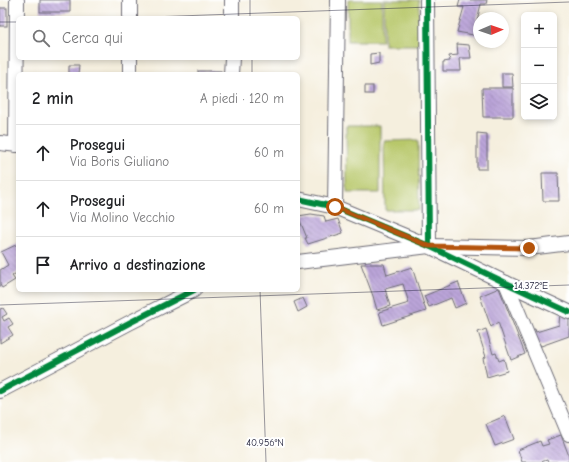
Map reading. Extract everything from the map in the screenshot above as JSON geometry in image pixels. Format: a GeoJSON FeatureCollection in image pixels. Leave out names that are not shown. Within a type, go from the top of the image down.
{"type":"FeatureCollection","features":[{"type":"Feature","properties":{"kind":"street"},"geometry":{"type":"LineString","coordinates":[[17,0],[17,16]]}},
{"type":"Feature","properties":{"kind":"street"},"geometry":{"type":"LineString","coordinates":[[130,0],[130,16]]}},
{"type":"Feature","properties":{"kind":"street"},"geometry":{"type":"LineString","coordinates":[[232,0],[232,16]]}},
{"type":"Feature","properties":{"kind":"street"},"geometry":{"type":"LineString","coordinates":[[335,207],[338,0]]}},
{"type":"Feature","properties":{"kind":"street"},"geometry":{"type":"LineString","coordinates":[[427,0],[429,246]]}},
{"type":"Feature","properties":{"kind":"street"},"geometry":{"type":"LineString","coordinates":[[17,60],[17,72]]}},
{"type":"Feature","properties":{"kind":"street"},"geometry":{"type":"LineString","coordinates":[[130,60],[130,72]]}},
{"type":"Feature","properties":{"kind":"street"},"geometry":{"type":"LineString","coordinates":[[232,60],[232,72]]}},
{"type":"Feature","properties":{"kind":"street"},"geometry":{"type":"LineString","coordinates":[[0,143],[16,145]]}},
{"type":"Feature","properties":{"kind":"street"},"geometry":{"type":"LineString","coordinates":[[300,199],[335,207],[429,246],[569,312]]}},
{"type":"Feature","properties":{"kind":"street"},"geometry":{"type":"LineString","coordinates":[[300,262],[429,246],[529,248],[569,244]]}},
{"type":"Feature","properties":{"kind":"street"},"geometry":{"type":"LineString","coordinates":[[506,283],[569,434]]}},
{"type":"Feature","properties":{"kind":"street"},"geometry":{"type":"LineString","coordinates":[[0,391],[129,322],[190,292]]}},
{"type":"Feature","properties":{"kind":"green space"},"geometry":{"type":"Polygon","coordinates":[[[348,0],[382,0],[382,41],[348,41],[348,0]]]}},
{"type":"Feature","properties":{"kind":"green space"},"geometry":{"type":"Polygon","coordinates":[[[384,0],[419,0],[419,45],[384,45],[384,0]]]}},
{"type":"Feature","properties":{"kind":"green space"},"geometry":{"type":"Polygon","coordinates":[[[346,126],[380,126],[380,193],[347,193],[346,126]]]}},
{"type":"Feature","properties":{"kind":"green space"},"geometry":{"type":"Polygon","coordinates":[[[418,140],[419,210],[385,210],[384,141],[418,140]]]}},
{"type":"Feature","properties":{"kind":"building"},"geometry":{"type":"Polygon","coordinates":[[[40,0],[70,0],[70,12],[40,12],[40,0]]]}},
{"type":"Feature","properties":{"kind":"building"},"geometry":{"type":"Polygon","coordinates":[[[460,0],[487,0],[486,4],[481,4],[479,12],[473,12],[473,35],[457,32],[464,7],[458,7],[460,0]]]}},
{"type":"Feature","properties":{"kind":"building"},"geometry":{"type":"Polygon","coordinates":[[[0,8],[7,8],[7,26],[0,26],[0,8]]]}},
{"type":"Feature","properties":{"kind":"building"},"geometry":{"type":"Polygon","coordinates":[[[457,44],[469,45],[471,58],[460,58],[461,71],[443,71],[443,62],[450,61],[449,56],[458,55],[457,44]]]}},
{"type":"Feature","properties":{"kind":"building"},"geometry":{"type":"Polygon","coordinates":[[[379,53],[379,63],[370,65],[370,54],[379,53]]]}},
{"type":"Feature","properties":{"kind":"building"},"geometry":{"type":"Polygon","coordinates":[[[69,65],[79,65],[78,72],[69,72],[69,65]]]}},
{"type":"Feature","properties":{"kind":"building"},"geometry":{"type":"Polygon","coordinates":[[[198,71],[221,71],[221,72],[198,71]]]}},
{"type":"Feature","properties":{"kind":"building"},"geometry":{"type":"Polygon","coordinates":[[[502,73],[512,73],[513,87],[502,87],[502,73]]]}},
{"type":"Feature","properties":{"kind":"building"},"geometry":{"type":"Polygon","coordinates":[[[365,86],[373,86],[373,94],[365,94],[365,86]]]}},
{"type":"Feature","properties":{"kind":"building"},"geometry":{"type":"Polygon","coordinates":[[[482,88],[513,88],[513,117],[483,117],[482,88]]]}},
{"type":"Feature","properties":{"kind":"building"},"geometry":{"type":"Polygon","coordinates":[[[477,133],[487,134],[487,169],[477,169],[477,133]]]}},
{"type":"Feature","properties":{"kind":"building"},"geometry":{"type":"Polygon","coordinates":[[[542,173],[558,173],[559,201],[543,201],[542,173]]]}},
{"type":"Feature","properties":{"kind":"building"},"geometry":{"type":"Polygon","coordinates":[[[311,214],[324,216],[326,222],[338,219],[343,233],[308,244],[300,221],[300,216],[311,214]]]}},
{"type":"Feature","properties":{"kind":"building"},"geometry":{"type":"Polygon","coordinates":[[[16,245],[16,273],[12,276],[15,280],[2,288],[0,285],[0,270],[8,265],[1,252],[16,245]]]}},
{"type":"Feature","properties":{"kind":"building"},"geometry":{"type":"Polygon","coordinates":[[[361,264],[384,264],[387,275],[412,267],[426,311],[383,325],[379,312],[409,303],[403,284],[385,289],[390,306],[377,310],[361,264]]]}},
{"type":"Feature","properties":{"kind":"building"},"geometry":{"type":"Polygon","coordinates":[[[458,282],[466,303],[455,308],[451,298],[429,307],[424,296],[458,282]]]}},
{"type":"Feature","properties":{"kind":"building"},"geometry":{"type":"Polygon","coordinates":[[[499,288],[525,354],[511,360],[498,322],[491,327],[480,296],[499,288]]]}},
{"type":"Feature","properties":{"kind":"building"},"geometry":{"type":"Polygon","coordinates":[[[303,298],[307,307],[298,312],[294,302],[303,298]]]}},
{"type":"Feature","properties":{"kind":"building"},"geometry":{"type":"Polygon","coordinates":[[[3,308],[7,314],[2,317],[4,321],[9,318],[13,324],[8,327],[13,335],[0,343],[0,309],[3,308]]]}},
{"type":"Feature","properties":{"kind":"building"},"geometry":{"type":"Polygon","coordinates":[[[560,312],[569,316],[569,336],[541,346],[539,343],[534,345],[529,330],[535,329],[536,332],[559,325],[560,312]]]}},
{"type":"Feature","properties":{"kind":"building"},"geometry":{"type":"Polygon","coordinates":[[[486,329],[493,354],[496,353],[499,361],[504,359],[507,371],[487,377],[483,358],[486,357],[478,332],[486,329]]]}},
{"type":"Feature","properties":{"kind":"building"},"geometry":{"type":"Polygon","coordinates":[[[505,416],[514,439],[495,446],[486,424],[505,416]]]}},
{"type":"Feature","properties":{"kind":"building"},"geometry":{"type":"Polygon","coordinates":[[[561,435],[569,456],[569,462],[548,462],[547,460],[541,462],[522,462],[518,450],[540,441],[542,446],[549,444],[547,440],[561,435]]]}},
{"type":"Feature","properties":{"kind":"cycle path"},"geometry":{"type":"LineString","coordinates":[[427,0],[429,246]]}},
{"type":"Feature","properties":{"kind":"cycle path"},"geometry":{"type":"LineString","coordinates":[[300,199],[335,207],[429,246],[569,312]]}},
{"type":"Feature","properties":{"kind":"cycle path"},"geometry":{"type":"LineString","coordinates":[[0,391],[190,292]]}},
{"type":"Feature","properties":{"kind":"route"},"geometry":{"type":"LineString","coordinates":[[335,207],[429,246],[529,248]]}}]}
